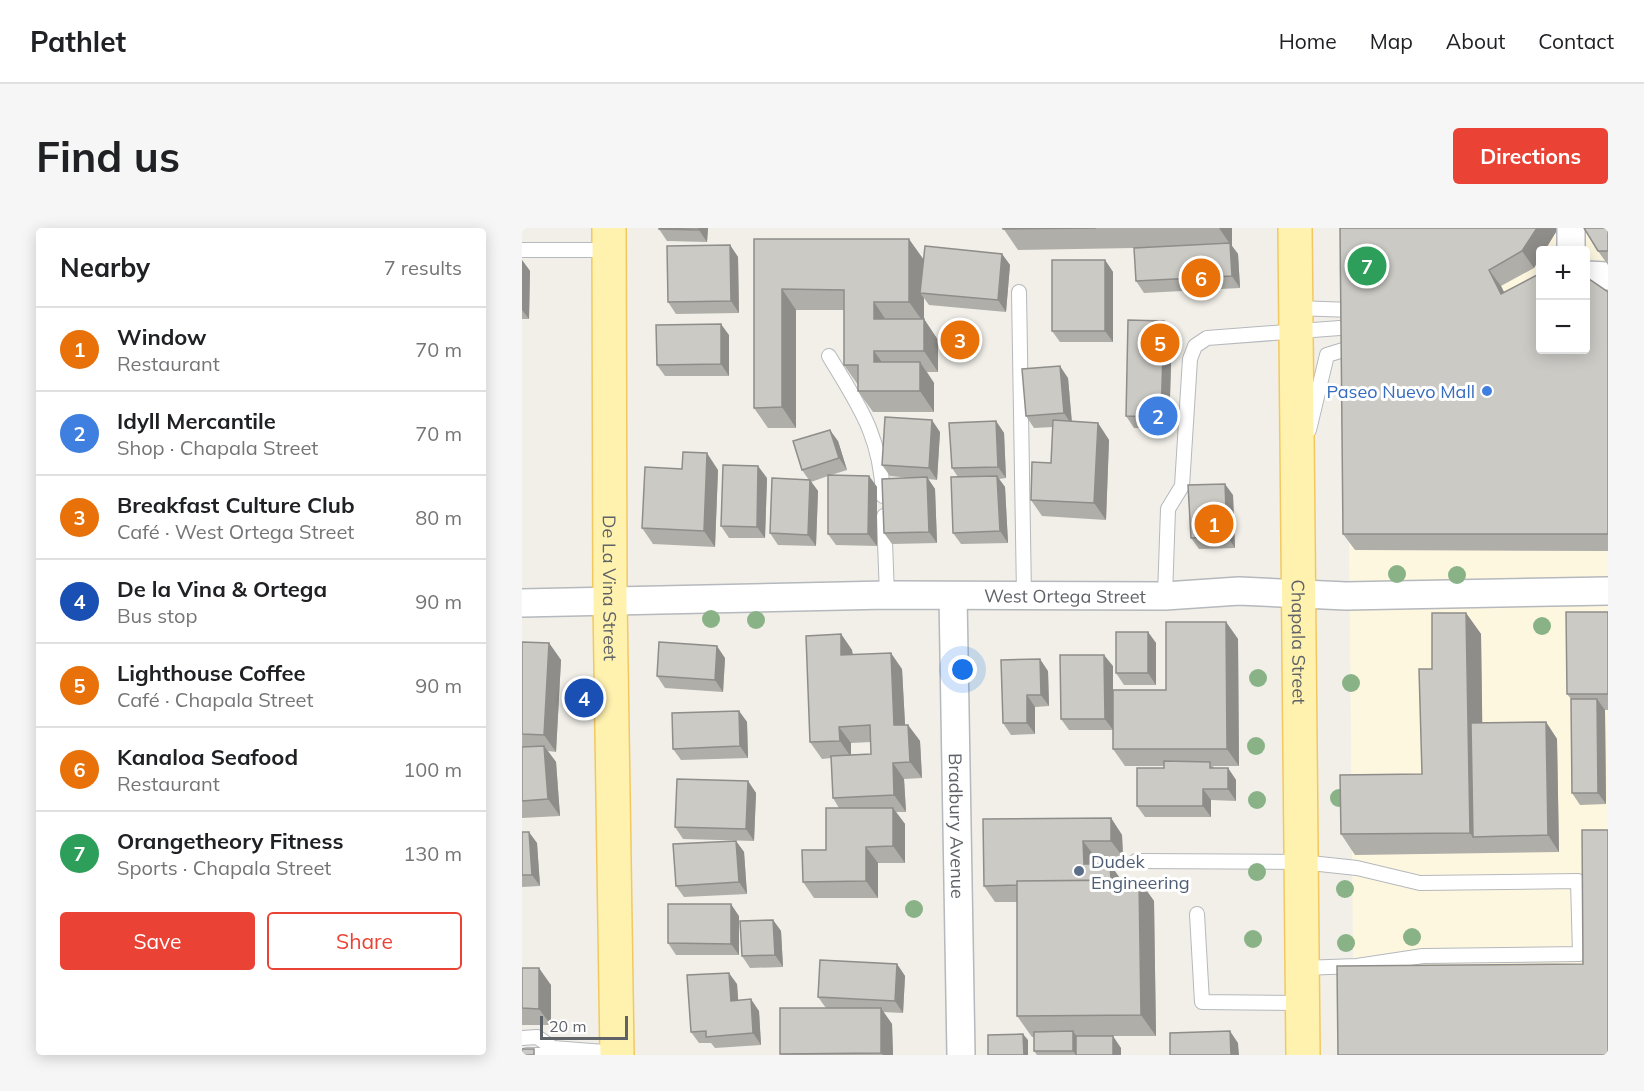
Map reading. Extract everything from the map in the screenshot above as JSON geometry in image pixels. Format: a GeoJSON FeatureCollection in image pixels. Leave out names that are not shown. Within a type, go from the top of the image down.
{"type":"FeatureCollection","features":[{"type":"Feature","properties":{"kind":"main road","name":"Chapala Street"},"geometry":{"type":"LineString","coordinates":[[1295,228],[1296,593],[1303,1055]]}},
{"type":"Feature","properties":{"kind":"main road","name":"De La Vina Street"},"geometry":{"type":"LineString","coordinates":[[609,239],[610,600],[616,1054]]}},
{"type":"Feature","properties":{"kind":"street"},"geometry":{"type":"LineString","coordinates":[[1571,228],[1571,246]]}},
{"type":"Feature","properties":{"kind":"street"},"geometry":{"type":"LineString","coordinates":[[1590,275],[1608,276]]}},
{"type":"Feature","properties":{"kind":"street","name":"West Ortega Street"},"geometry":{"type":"LineString","coordinates":[[522,603],[887,594],[1165,596],[1239,591],[1346,596],[1608,591]]}},
{"type":"Feature","properties":{"kind":"street","name":"Bradbury Avenue"},"geometry":{"type":"LineString","coordinates":[[953,596],[961,1055]]}},
{"type":"Feature","properties":{"kind":"lane"},"geometry":{"type":"LineString","coordinates":[[522,249],[609,239]]}},
{"type":"Feature","properties":{"kind":"lane"},"geometry":{"type":"LineString","coordinates":[[1019,292],[1024,595]]}},
{"type":"Feature","properties":{"kind":"lane"},"geometry":{"type":"LineString","coordinates":[[1165,596],[1168,509],[1182,486],[1190,358],[1195,346],[1207,338],[1352,310]]}},
{"type":"Feature","properties":{"kind":"lane"},"geometry":{"type":"LineString","coordinates":[[1296,321],[1353,327]]}},
{"type":"Feature","properties":{"kind":"lane"},"geometry":{"type":"LineString","coordinates":[[1297,485],[1327,355],[1353,347]]}},
{"type":"Feature","properties":{"kind":"lane"},"geometry":{"type":"LineString","coordinates":[[829,356],[870,425],[882,472],[887,594]]}},
{"type":"Feature","properties":{"kind":"lane"},"geometry":{"type":"LineString","coordinates":[[1136,861],[1301,862],[1357,868],[1420,883],[1578,881],[1580,954],[1423,956],[1357,966],[1302,968]]}},
{"type":"Feature","properties":{"kind":"lane"},"geometry":{"type":"LineString","coordinates":[[1197,914],[1202,1002],[1302,1004]]}},
{"type":"Feature","properties":{"kind":"lane"},"geometry":{"type":"LineString","coordinates":[[522,1038],[537,1037],[553,1048],[616,1054]]}},
{"type":"Feature","properties":{"kind":"lane"},"geometry":{"type":"LineString","coordinates":[[527,1055],[540,1055],[553,1048]]}},
{"type":"Feature","properties":{"kind":"shaded area"},"geometry":{"type":"Polygon","coordinates":[[[1346,228],[1608,228],[1608,1055],[1354,1055],[1346,228]]]}},
{"type":"Feature","properties":{"kind":"building"},"geometry":{"type":"Polygon","coordinates":[[[699,228],[699,230],[659,229],[699,228]]]}},
{"type":"Feature","properties":{"kind":"building"},"geometry":{"type":"Polygon","coordinates":[[[1003,228],[1096,228],[1003,229],[1003,228]]]}},
{"type":"Feature","properties":{"kind":"building"},"geometry":{"type":"Polygon","coordinates":[[[1340,228],[1537,228],[1522,251],[1489,270],[1501,294],[1536,276],[1536,354],[1590,354],[1590,280],[1608,292],[1608,534],[1343,534],[1340,228]]]}},
{"type":"Feature","properties":{"kind":"building"},"geometry":{"type":"Polygon","coordinates":[[[1584,228],[1608,228],[1608,251],[1598,251],[1584,228]]]}},
{"type":"Feature","properties":{"kind":"building"},"geometry":{"type":"Polygon","coordinates":[[[754,239],[909,239],[909,302],[874,302],[874,319],[924,319],[924,351],[874,351],[874,362],[920,362],[920,391],[858,391],[858,365],[844,365],[844,290],[782,289],[782,407],[754,408],[754,239]]]}},
{"type":"Feature","properties":{"kind":"building"},"geometry":{"type":"Polygon","coordinates":[[[1230,243],[1232,276],[1136,281],[1134,248],[1230,243]]]}},
{"type":"Feature","properties":{"kind":"building"},"geometry":{"type":"Polygon","coordinates":[[[730,245],[731,301],[668,302],[667,246],[730,245]]]}},
{"type":"Feature","properties":{"kind":"building"},"geometry":{"type":"Polygon","coordinates":[[[925,246],[1002,254],[998,300],[920,293],[925,246]]]}},
{"type":"Feature","properties":{"kind":"building"},"geometry":{"type":"Polygon","coordinates":[[[1052,260],[1105,260],[1105,331],[1052,331],[1052,260]]]}},
{"type":"Feature","properties":{"kind":"building"},"geometry":{"type":"Polygon","coordinates":[[[1128,320],[1164,321],[1161,417],[1126,416],[1128,320]]]}},
{"type":"Feature","properties":{"kind":"building"},"geometry":{"type":"Polygon","coordinates":[[[721,324],[721,364],[657,365],[656,325],[721,324]]]}},
{"type":"Feature","properties":{"kind":"building"},"geometry":{"type":"Polygon","coordinates":[[[1060,366],[1064,413],[1026,416],[1022,369],[1060,366]]]}},
{"type":"Feature","properties":{"kind":"building"},"geometry":{"type":"Polygon","coordinates":[[[885,417],[932,420],[929,468],[882,465],[885,417]]]}},
{"type":"Feature","properties":{"kind":"building"},"geometry":{"type":"Polygon","coordinates":[[[1053,420],[1098,423],[1094,503],[1031,500],[1032,462],[1051,463],[1053,420]]]}},
{"type":"Feature","properties":{"kind":"building"},"geometry":{"type":"Polygon","coordinates":[[[996,421],[998,467],[952,468],[949,423],[996,421]]]}},
{"type":"Feature","properties":{"kind":"building"},"geometry":{"type":"Polygon","coordinates":[[[830,430],[839,458],[802,470],[793,441],[830,430]]]}},
{"type":"Feature","properties":{"kind":"building"},"geometry":{"type":"Polygon","coordinates":[[[683,452],[707,453],[704,531],[642,528],[645,467],[682,469],[683,452]]]}},
{"type":"Feature","properties":{"kind":"building"},"geometry":{"type":"Polygon","coordinates":[[[723,465],[758,466],[757,527],[721,526],[723,465]]]}},
{"type":"Feature","properties":{"kind":"building"},"geometry":{"type":"Polygon","coordinates":[[[828,475],[869,476],[868,534],[828,534],[828,475]]]}},
{"type":"Feature","properties":{"kind":"building"},"geometry":{"type":"Polygon","coordinates":[[[997,476],[1000,531],[953,533],[951,477],[997,476]]]}},
{"type":"Feature","properties":{"kind":"building"},"geometry":{"type":"Polygon","coordinates":[[[927,477],[929,532],[884,533],[882,479],[927,477]]]}},
{"type":"Feature","properties":{"kind":"building"},"geometry":{"type":"Polygon","coordinates":[[[772,478],[810,480],[808,535],[770,533],[772,478]]]}},
{"type":"Feature","properties":{"kind":"building"},"geometry":{"type":"Polygon","coordinates":[[[1225,484],[1227,536],[1191,538],[1188,485],[1225,484]]]}},
{"type":"Feature","properties":{"kind":"building"},"geometry":{"type":"Polygon","coordinates":[[[1566,612],[1608,612],[1608,694],[1567,694],[1566,612]]]}},
{"type":"Feature","properties":{"kind":"building"},"geometry":{"type":"Polygon","coordinates":[[[1432,613],[1466,613],[1470,833],[1341,834],[1340,775],[1422,774],[1419,669],[1432,669],[1432,613]]]}},
{"type":"Feature","properties":{"kind":"building"},"geometry":{"type":"Polygon","coordinates":[[[1166,622],[1226,622],[1227,749],[1113,749],[1113,690],[1166,690],[1166,622]]]}},
{"type":"Feature","properties":{"kind":"building"},"geometry":{"type":"Polygon","coordinates":[[[1116,632],[1148,632],[1148,673],[1116,673],[1116,632]]]}},
{"type":"Feature","properties":{"kind":"building"},"geometry":{"type":"Polygon","coordinates":[[[841,634],[841,655],[891,653],[894,725],[908,725],[910,762],[893,763],[894,795],[833,798],[831,756],[871,754],[870,725],[839,727],[840,741],[810,742],[806,636],[841,634]]]}},
{"type":"Feature","properties":{"kind":"building"},"geometry":{"type":"Polygon","coordinates":[[[522,642],[549,643],[544,735],[522,734],[522,642]]]}},
{"type":"Feature","properties":{"kind":"building"},"geometry":{"type":"Polygon","coordinates":[[[659,642],[717,646],[715,680],[657,676],[659,642]]]}},
{"type":"Feature","properties":{"kind":"building"},"geometry":{"type":"Polygon","coordinates":[[[1060,655],[1104,655],[1105,719],[1061,719],[1060,655]]]}},
{"type":"Feature","properties":{"kind":"building"},"geometry":{"type":"Polygon","coordinates":[[[1040,659],[1041,695],[1027,695],[1027,723],[1003,723],[1001,660],[1040,659]]]}},
{"type":"Feature","properties":{"kind":"building"},"geometry":{"type":"Polygon","coordinates":[[[1571,699],[1597,699],[1598,793],[1572,793],[1571,699]]]}},
{"type":"Feature","properties":{"kind":"building"},"geometry":{"type":"Polygon","coordinates":[[[739,711],[740,746],[673,749],[672,713],[739,711]]]}},
{"type":"Feature","properties":{"kind":"building"},"geometry":{"type":"Polygon","coordinates":[[[1546,722],[1548,835],[1473,837],[1471,723],[1546,722]]]}},
{"type":"Feature","properties":{"kind":"building"},"geometry":{"type":"Polygon","coordinates":[[[544,746],[548,799],[522,801],[522,747],[544,746]]]}},
{"type":"Feature","properties":{"kind":"building"},"geometry":{"type":"Polygon","coordinates":[[[1164,761],[1210,762],[1210,768],[1228,768],[1228,789],[1203,789],[1203,806],[1137,806],[1137,768],[1164,768],[1164,761]]]}},
{"type":"Feature","properties":{"kind":"building"},"geometry":{"type":"Polygon","coordinates":[[[677,779],[748,781],[746,829],[675,827],[677,779]]]}},
{"type":"Feature","properties":{"kind":"building"},"geometry":{"type":"Polygon","coordinates":[[[826,808],[893,808],[893,846],[866,847],[866,881],[803,882],[802,850],[826,850],[826,808]]]}},
{"type":"Feature","properties":{"kind":"building"},"geometry":{"type":"Polygon","coordinates":[[[1111,818],[1111,841],[1083,841],[1084,864],[1110,864],[1111,880],[1017,881],[1017,885],[984,886],[983,819],[1111,818]]]}},
{"type":"Feature","properties":{"kind":"building"},"geometry":{"type":"Polygon","coordinates":[[[1582,830],[1608,830],[1608,1055],[1338,1055],[1337,966],[1583,964],[1582,830]]]}},
{"type":"Feature","properties":{"kind":"building"},"geometry":{"type":"Polygon","coordinates":[[[522,832],[529,832],[532,875],[522,875],[522,832]]]}},
{"type":"Feature","properties":{"kind":"building"},"geometry":{"type":"Polygon","coordinates":[[[736,841],[739,882],[676,886],[673,844],[736,841]]]}},
{"type":"Feature","properties":{"kind":"building"},"geometry":{"type":"Polygon","coordinates":[[[1139,880],[1141,1015],[1017,1016],[1017,881],[1139,880]]]}},
{"type":"Feature","properties":{"kind":"building"},"geometry":{"type":"Polygon","coordinates":[[[668,904],[731,904],[731,944],[668,943],[668,904]]]}},
{"type":"Feature","properties":{"kind":"building"},"geometry":{"type":"Polygon","coordinates":[[[773,920],[775,955],[742,956],[740,921],[773,920]]]}},
{"type":"Feature","properties":{"kind":"building"},"geometry":{"type":"Polygon","coordinates":[[[820,960],[897,964],[895,1001],[818,997],[820,960]]]}},
{"type":"Feature","properties":{"kind":"building"},"geometry":{"type":"Polygon","coordinates":[[[522,968],[539,968],[539,1009],[522,1008],[522,968]]]}},
{"type":"Feature","properties":{"kind":"building"},"geometry":{"type":"Polygon","coordinates":[[[729,973],[731,1001],[751,999],[753,1033],[706,1037],[706,1031],[691,1032],[687,975],[729,973]]]}},
{"type":"Feature","properties":{"kind":"building"},"geometry":{"type":"Polygon","coordinates":[[[780,1008],[881,1008],[881,1053],[780,1054],[780,1008]]]}},
{"type":"Feature","properties":{"kind":"building"},"geometry":{"type":"Polygon","coordinates":[[[1073,1031],[1073,1051],[1034,1051],[1034,1032],[1073,1031]]]}},
{"type":"Feature","properties":{"kind":"building"},"geometry":{"type":"Polygon","coordinates":[[[1230,1031],[1231,1055],[1170,1055],[1170,1033],[1230,1031]]]}},
{"type":"Feature","properties":{"kind":"building"},"geometry":{"type":"Polygon","coordinates":[[[1023,1034],[1024,1055],[988,1055],[988,1035],[1023,1034]]]}},
{"type":"Feature","properties":{"kind":"building"},"geometry":{"type":"Polygon","coordinates":[[[1076,1036],[1113,1036],[1113,1055],[1076,1055],[1076,1036]]]}},
{"type":"Feature","properties":{"kind":"building"},"geometry":{"type":"Polygon","coordinates":[[[522,1049],[534,1049],[534,1055],[522,1055],[522,1049]]]}},
{"type":"Feature","properties":{"kind":"place","name":"Orangetheory Fitness"},"geometry":{"type":"Point","coordinates":[1367,266]}},
{"type":"Feature","properties":{"kind":"place","name":"Kanaloa Seafood"},"geometry":{"type":"Point","coordinates":[1201,278]}},
{"type":"Feature","properties":{"kind":"place","name":"Breakfast Culture Club"},"geometry":{"type":"Point","coordinates":[960,340]}},
{"type":"Feature","properties":{"kind":"place","name":"Lighthouse Coffee"},"geometry":{"type":"Point","coordinates":[1160,343]}},
{"type":"Feature","properties":{"kind":"place","name":"Paseo Nuevo Mall"},"geometry":{"type":"Point","coordinates":[1487,391]}},
{"type":"Feature","properties":{"kind":"place","name":"Idyll Mercantile"},"geometry":{"type":"Point","coordinates":[1158,416]}},
{"type":"Feature","properties":{"kind":"place","name":"Window"},"geometry":{"type":"Point","coordinates":[1214,524]}},
{"type":"Feature","properties":{"kind":"place","name":"De la Vina & Ortega"},"geometry":{"type":"Point","coordinates":[584,698]}},
{"type":"Feature","properties":{"kind":"place","name":"Dudek Engineering"},"geometry":{"type":"Point","coordinates":[1079,871]}}]}
